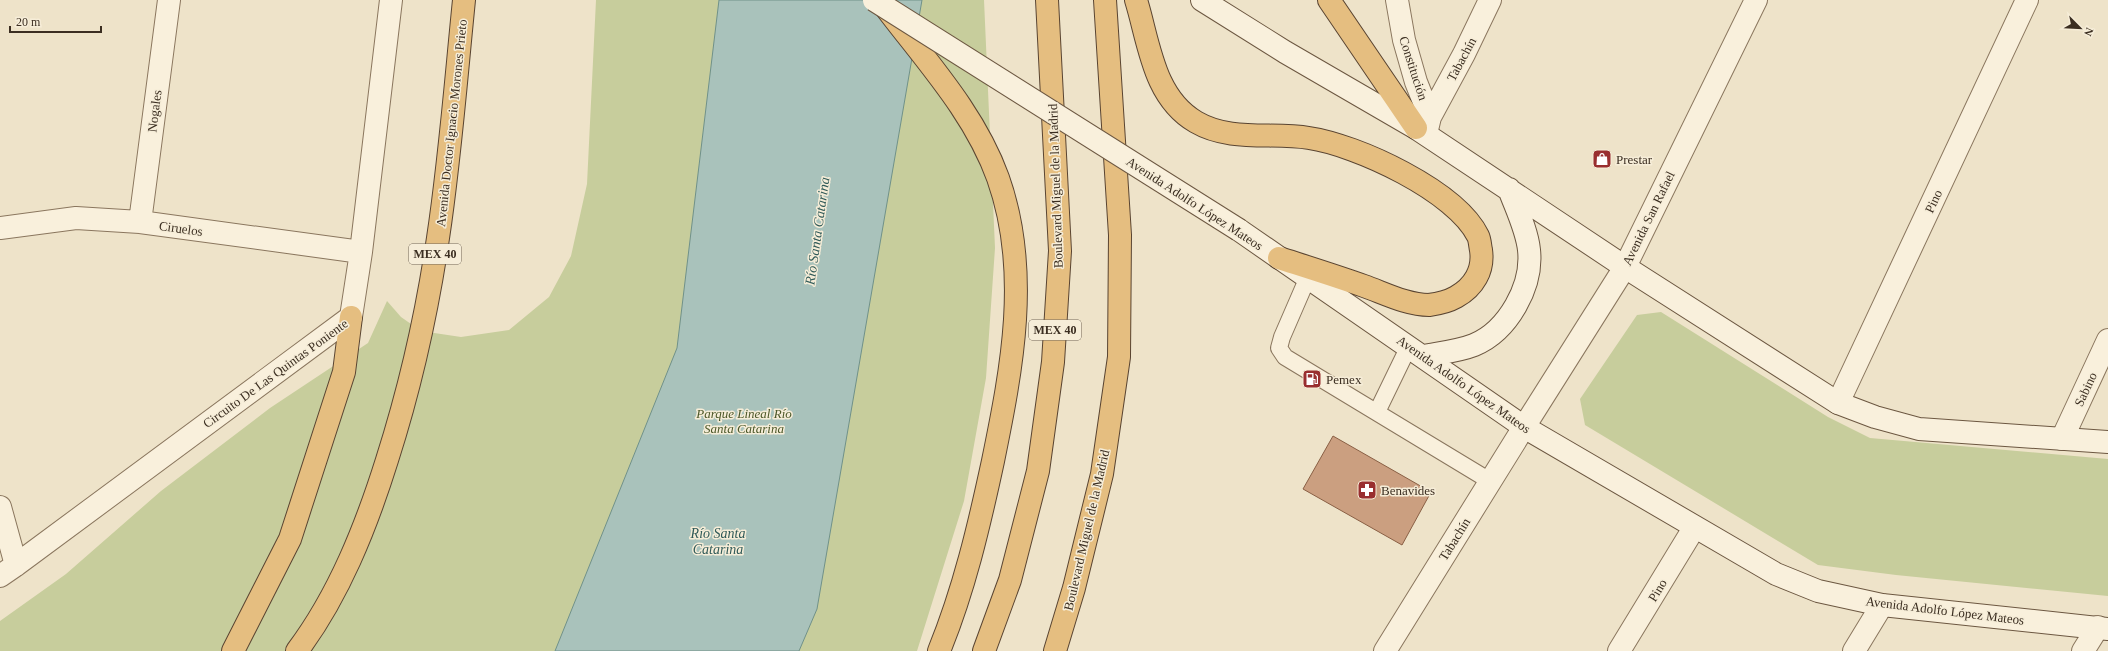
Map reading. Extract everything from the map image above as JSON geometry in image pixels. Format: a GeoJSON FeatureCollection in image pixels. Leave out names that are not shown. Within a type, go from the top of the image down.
{"type":"FeatureCollection","features":[{"type":"Feature","properties":{"kind":"highway","name":"Avenida Doctor Ignacio Morones Prieto"},"geometry":{"type":"LineString","coordinates":[[297,651],[323,611],[352,554],[374,502],[402,411],[420,337],[438,238],[464,0]]}},
{"type":"Feature","properties":{"kind":"highway","name":"Boulevard Miguel de la Madrid"},"geometry":{"type":"LineString","coordinates":[[984,651],[1010,580],[1038,471],[1053,362],[1060,251],[1047,0]]}},
{"type":"Feature","properties":{"kind":"highway","name":"Boulevard Miguel de la Madrid"},"geometry":{"type":"LineString","coordinates":[[1055,651],[1074,588],[1102,474],[1119,357],[1120,235],[1105,0]]}},
{"type":"Feature","properties":{"kind":"highway"},"geometry":{"type":"LineString","coordinates":[[1136,0],[1158,78],[1173,100],[1196,122],[1212,128],[1253,136],[1309,138],[1352,150],[1393,168],[1443,197],[1465,217],[1479,237],[1482,259],[1476,281],[1466,292],[1451,300],[1429,305],[1405,301],[1279,258]]}},
{"type":"Feature","properties":{"kind":"highway"},"geometry":{"type":"LineString","coordinates":[[1329,0],[1424,126]]}},
{"type":"Feature","properties":{"kind":"highway"},"geometry":{"type":"LineString","coordinates":[[880,4],[970,119],[998,177],[1014,235],[1015,302],[1010,378],[978,531],[957,604],[939,651]]}},
{"type":"Feature","properties":{"kind":"highway"},"geometry":{"type":"LineString","coordinates":[[233,651],[290,539],[344,372],[351,318]]}},
{"type":"Feature","properties":{"kind":"street","name":"Nogales"},"geometry":{"type":"LineString","coordinates":[[140,222],[169,0]]}},
{"type":"Feature","properties":{"kind":"street","name":"Circuito De Las Quintas Poniente"},"geometry":{"type":"LineString","coordinates":[[8,571],[351,318],[361,252],[391,0]]}},
{"type":"Feature","properties":{"kind":"street"},"geometry":{"type":"LineString","coordinates":[[1202,0],[1285,52],[1424,126],[1510,189],[1625,266],[1838,403],[1875,417],[1919,429],[2108,442]]}},
{"type":"Feature","properties":{"kind":"street","name":"Constitución"},"geometry":{"type":"LineString","coordinates":[[1397,0],[1404,40],[1416,82],[1424,126]]}},
{"type":"Feature","properties":{"kind":"street","name":"Tabachín"},"geometry":{"type":"LineString","coordinates":[[1424,126],[1464,54],[1490,0]]}},
{"type":"Feature","properties":{"kind":"street","name":"Avenida San Rafael"},"geometry":{"type":"LineString","coordinates":[[1524,427],[1625,266],[1756,0]]}},
{"type":"Feature","properties":{"kind":"street","name":"Pino"},"geometry":{"type":"LineString","coordinates":[[1838,403],[2027,0]]}},
{"type":"Feature","properties":{"kind":"street","name":"Avenida Adolfo López Mateos"},"geometry":{"type":"LineString","coordinates":[[880,4],[1239,230],[1524,427],[1694,528],[1776,574],[1818,591],[1882,605],[2103,628]]}},
{"type":"Feature","properties":{"kind":"street"},"geometry":{"type":"LineString","coordinates":[[1416,351],[1474,345],[1497,331],[1516,305],[1528,276],[1529,250],[1510,189]]}},
{"type":"Feature","properties":{"kind":"street","name":"Ciruelos"},"geometry":{"type":"LineString","coordinates":[[0,228],[76,218],[140,222],[361,252]]}},
{"type":"Feature","properties":{"kind":"street","name":"Sabino"},"geometry":{"type":"LineString","coordinates":[[2062,439],[2108,340]]}},
{"type":"Feature","properties":{"kind":"street","name":"Tabachín"},"geometry":{"type":"LineString","coordinates":[[1385,651],[1524,427]]}},
{"type":"Feature","properties":{"kind":"street"},"geometry":{"type":"LineString","coordinates":[[0,507],[8,571]]}},
{"type":"Feature","properties":{"kind":"street","name":"Pino"},"geometry":{"type":"LineString","coordinates":[[1619,651],[1694,528]]}},
{"type":"Feature","properties":{"kind":"street"},"geometry":{"type":"LineString","coordinates":[[1854,651],[1882,605]]}},
{"type":"Feature","properties":{"kind":"street"},"geometry":{"type":"LineString","coordinates":[[2084,651],[2103,628]]}},
{"type":"Feature","properties":{"kind":"lane"},"geometry":{"type":"LineString","coordinates":[[1308,278],[1282,337],[1279,348],[1285,357],[1490,481]]}},
{"type":"Feature","properties":{"kind":"lane"},"geometry":{"type":"LineString","coordinates":[[1376,412],[1416,351]]}},
{"type":"Feature","properties":{"kind":"green space","name":"Parque Lineal Río Santa Catarina"},"geometry":{"type":"Polygon","coordinates":[[[596,0],[984,0],[995,248],[986,378],[964,501],[917,651],[0,651],[0,621],[66,574],[161,491],[270,408],[368,343],[387,301],[401,317],[421,331],[461,337],[509,330],[549,297],[571,256],[587,184],[596,0]]]}},
{"type":"Feature","properties":{"kind":"green space"},"geometry":{"type":"Polygon","coordinates":[[[1661,312],[1828,417],[1870,438],[2108,459],[2108,596],[1896,575],[1818,565],[1585,425],[1580,399],[1637,315],[1661,312]]]}},
{"type":"Feature","properties":{"kind":"water","name":"Río Santa Catarina"},"geometry":{"type":"Polygon","coordinates":[[[719,0],[922,0],[817,609],[799,651],[555,651],[677,348],[719,0]]]}},
{"type":"Feature","properties":{"kind":"building","name":"Benavides"},"geometry":{"type":"Polygon","coordinates":[[[1333,436],[1431,492],[1402,545],[1303,489],[1333,436]]]}},
{"type":"Feature","properties":{"kind":"place","name":"Prestar"},"geometry":{"type":"Point","coordinates":[1602,159]}},
{"type":"Feature","properties":{"kind":"place","name":"Pemex"},"geometry":{"type":"Point","coordinates":[1312,379]}},
{"type":"Feature","properties":{"kind":"place","name":"Benavides"},"geometry":{"type":"Point","coordinates":[1367,490]}}]}
